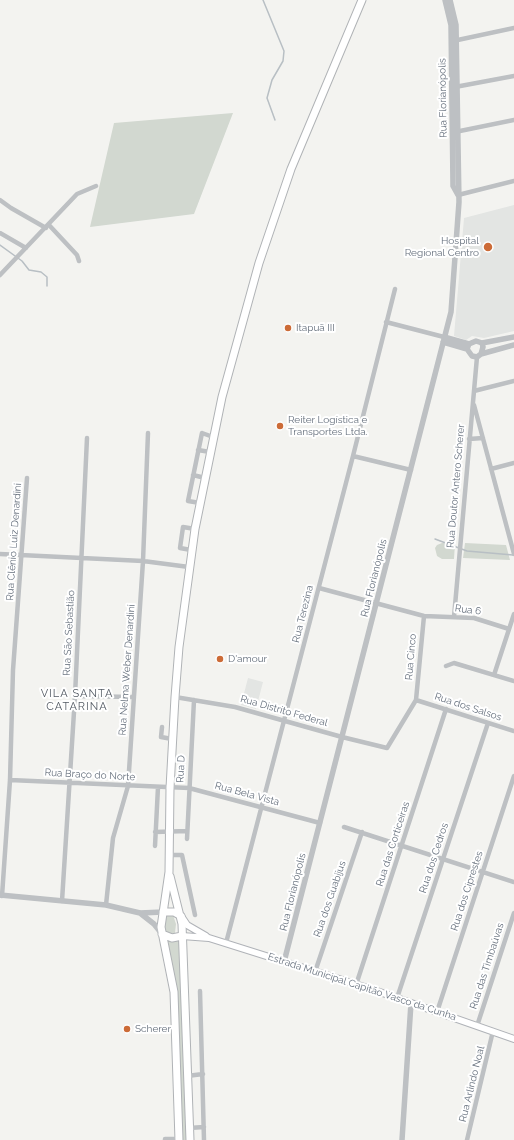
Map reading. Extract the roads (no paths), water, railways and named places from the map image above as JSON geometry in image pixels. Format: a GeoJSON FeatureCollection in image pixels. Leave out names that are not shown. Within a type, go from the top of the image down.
{"type":"FeatureCollection","features":[{"type":"Feature","properties":{"kind":"highway"},"geometry":{"type":"LineString","coordinates":[[179,1139],[174,992],[162,934],[163,912],[170,855],[170,788],[175,697],[189,566],[213,436],[237,338],[280,199],[305,132],[362,0]]}},
{"type":"Feature","properties":{"kind":"highway"},"geometry":{"type":"LineString","coordinates":[[169,872],[181,916],[186,1001],[190,1140]]}},
{"type":"Feature","properties":{"kind":"highway"},"geometry":{"type":"LineString","coordinates":[[163,912],[174,912],[181,916]]}},
{"type":"Feature","properties":{"kind":"highway"},"geometry":{"type":"LineString","coordinates":[[162,934],[172,938],[182,936]]}},
{"type":"Feature","properties":{"kind":"main road","name":"Estrada Municipal Capitão Vasco da Cunha"},"geometry":{"type":"LineString","coordinates":[[181,916],[187,925],[209,938]]}},
{"type":"Feature","properties":{"kind":"main road","name":"Estrada Municipal Capitão Vasco da Cunha"},"geometry":{"type":"LineString","coordinates":[[182,936],[209,938],[226,943],[397,998],[514,1039]]}},
{"type":"Feature","properties":{"kind":"street","name":"Rua Florianópolis"},"geometry":{"type":"LineString","coordinates":[[445,0],[451,20],[454,41]]}},
{"type":"Feature","properties":{"kind":"street","name":"Rua Florianópolis"},"geometry":{"type":"LineString","coordinates":[[284,962],[452,306],[458,219],[458,195],[455,132],[454,41],[456,19],[450,0]]}},
{"type":"Feature","properties":{"kind":"street"},"geometry":{"type":"LineString","coordinates":[[454,41],[514,28]]}},
{"type":"Feature","properties":{"kind":"street"},"geometry":{"type":"LineString","coordinates":[[455,87],[514,76]]}},
{"type":"Feature","properties":{"kind":"street"},"geometry":{"type":"LineString","coordinates":[[455,132],[514,120]]}},
{"type":"Feature","properties":{"kind":"street"},"geometry":{"type":"LineString","coordinates":[[458,195],[514,181]]}},
{"type":"Feature","properties":{"kind":"street"},"geometry":{"type":"LineString","coordinates":[[0,275],[48,227],[77,194],[96,186]]}},
{"type":"Feature","properties":{"kind":"street"},"geometry":{"type":"LineString","coordinates":[[0,200],[11,208],[48,227],[77,255],[79,261]]}},
{"type":"Feature","properties":{"kind":"street"},"geometry":{"type":"LineString","coordinates":[[0,233],[26,248]]}},
{"type":"Feature","properties":{"kind":"street","name":"Rua Terezina"},"geometry":{"type":"LineString","coordinates":[[226,943],[285,721],[395,288]]}},
{"type":"Feature","properties":{"kind":"street"},"geometry":{"type":"LineString","coordinates":[[386,322],[468,346],[476,341],[482,343],[514,336]]}},
{"type":"Feature","properties":{"kind":"street"},"geometry":{"type":"LineString","coordinates":[[479,355],[483,347],[482,343]]}},
{"type":"Feature","properties":{"kind":"street"},"geometry":{"type":"LineString","coordinates":[[468,346],[472,356],[514,345]]}},
{"type":"Feature","properties":{"kind":"street","name":"Rua Doutor Antero Scherer"},"geometry":{"type":"LineString","coordinates":[[454,617],[469,439],[479,355]]}},
{"type":"Feature","properties":{"kind":"street"},"geometry":{"type":"LineString","coordinates":[[474,390],[514,381]]}},
{"type":"Feature","properties":{"kind":"street"},"geometry":{"type":"LineString","coordinates":[[473,402],[514,554]]}},
{"type":"Feature","properties":{"kind":"street","name":"Rua Nelma Weber Denardini"},"geometry":{"type":"LineString","coordinates":[[106,905],[113,838],[128,786],[143,561],[148,433]]}},
{"type":"Feature","properties":{"kind":"street"},"geometry":{"type":"LineString","coordinates":[[200,503],[188,501],[202,433],[213,436]]}},
{"type":"Feature","properties":{"kind":"street","name":"Rua São Sebastião"},"geometry":{"type":"LineString","coordinates":[[62,901],[75,696],[87,438]]}},
{"type":"Feature","properties":{"kind":"street"},"geometry":{"type":"LineString","coordinates":[[469,439],[483,438]]}},
{"type":"Feature","properties":{"kind":"street"},"geometry":{"type":"LineString","coordinates":[[198,450],[210,452]]}},
{"type":"Feature","properties":{"kind":"street"},"geometry":{"type":"LineString","coordinates":[[353,456],[411,470]]}},
{"type":"Feature","properties":{"kind":"street"},"geometry":{"type":"LineString","coordinates":[[491,469],[514,463]]}},
{"type":"Feature","properties":{"kind":"street"},"geometry":{"type":"LineString","coordinates":[[194,475],[205,478]]}},
{"type":"Feature","properties":{"kind":"street","name":"Rua Clênio Luiz Denardini"},"geometry":{"type":"LineString","coordinates":[[1,895],[10,780],[13,670],[27,478]]}},
{"type":"Feature","properties":{"kind":"street"},"geometry":{"type":"LineString","coordinates":[[192,550],[180,548],[183,527],[195,529]]}},
{"type":"Feature","properties":{"kind":"street"},"geometry":{"type":"LineString","coordinates":[[0,554],[143,561],[189,566]]}},
{"type":"Feature","properties":{"kind":"street","name":"Rua 6"},"geometry":{"type":"LineString","coordinates":[[319,588],[424,616],[474,618],[509,629]]}},
{"type":"Feature","properties":{"kind":"street"},"geometry":{"type":"LineString","coordinates":[[494,675],[514,614]]}},
{"type":"Feature","properties":{"kind":"street","name":"Rua Cinco"},"geometry":{"type":"LineString","coordinates":[[416,700],[424,616]]}},
{"type":"Feature","properties":{"kind":"street"},"geometry":{"type":"LineString","coordinates":[[446,666],[454,663],[514,681]]}},
{"type":"Feature","properties":{"kind":"street"},"geometry":{"type":"LineString","coordinates":[[75,696],[134,697]]}},
{"type":"Feature","properties":{"kind":"street","name":"Rua Distrito Federal"},"geometry":{"type":"LineString","coordinates":[[175,697],[235,707],[387,748],[416,700]]}},
{"type":"Feature","properties":{"kind":"street","name":"Rua D"},"geometry":{"type":"LineString","coordinates":[[187,839],[194,700]]}},
{"type":"Feature","properties":{"kind":"street","name":"Rua dos Salsos"},"geometry":{"type":"LineString","coordinates":[[416,700],[514,731]]}},
{"type":"Feature","properties":{"kind":"street","name":"Rua das Corticeiras"},"geometry":{"type":"LineString","coordinates":[[356,985],[446,709]]}},
{"type":"Feature","properties":{"kind":"street","name":"Rua dos Cedros"},"geometry":{"type":"LineString","coordinates":[[397,998],[488,723]]}},
{"type":"Feature","properties":{"kind":"street"},"geometry":{"type":"LineString","coordinates":[[162,727],[162,737],[172,739]]}},
{"type":"Feature","properties":{"kind":"street","name":"Rua dos Ciprestes"},"geometry":{"type":"LineString","coordinates":[[437,1012],[514,776]]}},
{"type":"Feature","properties":{"kind":"street","name":"Rua Braço do Norte"},"geometry":{"type":"LineString","coordinates":[[10,780],[170,788]]}},
{"type":"Feature","properties":{"kind":"street"},"geometry":{"type":"LineString","coordinates":[[155,846],[158,787]]}},
{"type":"Feature","properties":{"kind":"street","name":"Rua Bela Vista"},"geometry":{"type":"LineString","coordinates":[[170,788],[190,788],[320,823]]}},
{"type":"Feature","properties":{"kind":"street"},"geometry":{"type":"LineString","coordinates":[[344,827],[514,882]]}},
{"type":"Feature","properties":{"kind":"street"},"geometry":{"type":"LineString","coordinates":[[155,832],[187,831]]}},
{"type":"Feature","properties":{"kind":"street","name":"Rua dos Guabijus"},"geometry":{"type":"LineString","coordinates":[[315,972],[362,832]]}},
{"type":"Feature","properties":{"kind":"street"},"geometry":{"type":"LineString","coordinates":[[170,855],[182,855],[195,915]]}},
{"type":"Feature","properties":{"kind":"street"},"geometry":{"type":"LineString","coordinates":[[1,895],[106,905],[140,913],[163,912]]}},
{"type":"Feature","properties":{"kind":"street"},"geometry":{"type":"LineString","coordinates":[[140,913],[154,924],[162,934]]}},
{"type":"Feature","properties":{"kind":"street","name":"Rua das Timbaúvas"},"geometry":{"type":"LineString","coordinates":[[477,1026],[514,913]]}},
{"type":"Feature","properties":{"kind":"street"},"geometry":{"type":"LineString","coordinates":[[200,991],[204,1140]]}},
{"type":"Feature","properties":{"kind":"street"},"geometry":{"type":"LineString","coordinates":[[402,1140],[412,1003]]}},
{"type":"Feature","properties":{"kind":"street","name":"Rua Arlindo Noal"},"geometry":{"type":"LineString","coordinates":[[467,1140],[494,1031]]}},
{"type":"Feature","properties":{"kind":"street"},"geometry":{"type":"LineString","coordinates":[[187,1076],[203,1074]]}},
{"type":"Feature","properties":{"kind":"street"},"geometry":{"type":"LineString","coordinates":[[189,1128],[204,1127]]}},
{"type":"Feature","properties":{"kind":"street"},"geometry":{"type":"LineString","coordinates":[[165,1140],[179,1139]]}},
{"type":"Feature","properties":{"kind":"waterway"},"geometry":{"type":"LineString","coordinates":[[263,0],[284,51],[283,61],[272,80],[267,98],[275,120]]}},
{"type":"Feature","properties":{"kind":"waterway"},"geometry":{"type":"LineString","coordinates":[[0,245],[22,261],[29,270],[41,272],[47,277],[47,286]]}},
{"type":"Feature","properties":{"kind":"waterway"},"geometry":{"type":"LineString","coordinates":[[435,539],[467,551],[513,555]]}},
{"type":"Feature","properties":{"kind":"place","name":"Hospital Regional Centro"},"geometry":{"type":"Point","coordinates":[488,247]}},
{"type":"Feature","properties":{"kind":"place","name":"Itapuã III"},"geometry":{"type":"Point","coordinates":[288,328]}},
{"type":"Feature","properties":{"kind":"place","name":"Reiter Logística e Transportes Ltda."},"geometry":{"type":"Point","coordinates":[280,426]}},
{"type":"Feature","properties":{"kind":"place","name":"D'amour"},"geometry":{"type":"Point","coordinates":[220,659]}},
{"type":"Feature","properties":{"kind":"place","name":"Scherer"},"geometry":{"type":"Point","coordinates":[127,1029]}},
{"type":"Feature","properties":{"kind":"district","name":"VILA SANTA CATARINA"},"geometry":{"type":"Point","coordinates":[77,700]}}]}
